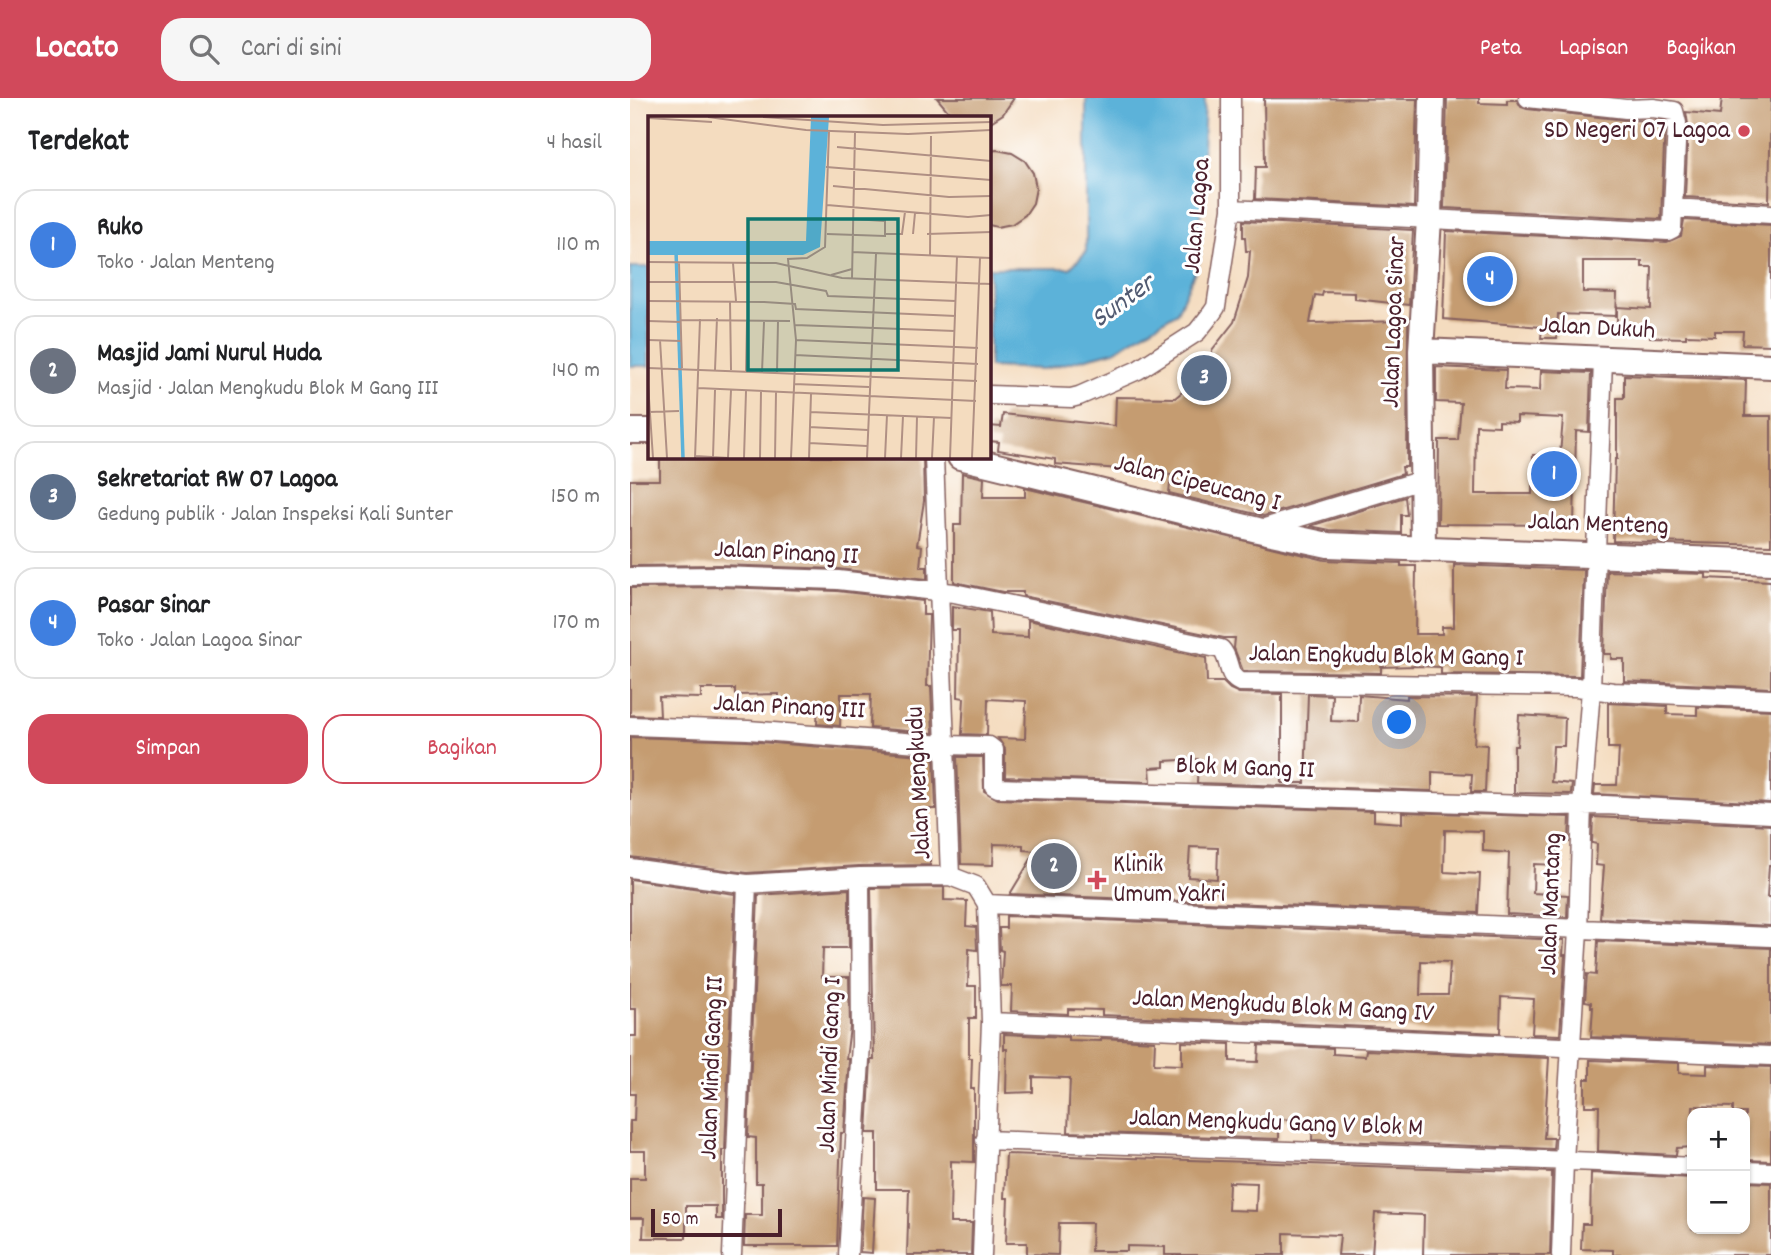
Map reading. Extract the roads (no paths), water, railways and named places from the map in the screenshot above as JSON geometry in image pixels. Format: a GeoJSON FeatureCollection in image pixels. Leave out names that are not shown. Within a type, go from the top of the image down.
{"type":"FeatureCollection","features":[{"type":"Feature","properties":{"kind":"street","name":"Jalan Lagoa"},"geometry":{"type":"LineString","coordinates":[[990,395],[1079,396],[1138,370],[1197,332],[1208,321],[1216,307],[1231,209],[1231,98]]}},
{"type":"Feature","properties":{"kind":"street","name":"Jalan Lagoa Sinar"},"geometry":{"type":"LineString","coordinates":[[1423,548],[1421,351],[1429,219],[1432,98]]}},
{"type":"Feature","properties":{"kind":"street"},"geometry":{"type":"LineString","coordinates":[[1231,209],[1668,231],[1672,229],[1677,123],[1674,111],[1653,108],[1626,109],[1528,98]]}},
{"type":"Feature","properties":{"kind":"street"},"geometry":{"type":"LineString","coordinates":[[1673,208],[1771,214]]}},
{"type":"Feature","properties":{"kind":"street","name":"Jalan Dukuh"},"geometry":{"type":"LineString","coordinates":[[1421,351],[1771,366]]}},
{"type":"Feature","properties":{"kind":"street","name":"Jalan Mantang"},"geometry":{"type":"LineString","coordinates":[[1562,1255],[1564,1161],[1597,556],[1602,360]]}},
{"type":"Feature","properties":{"kind":"street"},"geometry":{"type":"LineString","coordinates":[[630,430],[648,431]]}},
{"type":"Feature","properties":{"kind":"street","name":"Jalan Mengkudu"},"geometry":{"type":"LineString","coordinates":[[934,458],[947,592],[944,745],[950,876],[976,886],[987,904]]}},
{"type":"Feature","properties":{"kind":"street","name":"Jalan Cipeucang I"},"geometry":{"type":"LineString","coordinates":[[964,458],[1328,545],[1423,548]]}},
{"type":"Feature","properties":{"kind":"street"},"geometry":{"type":"LineString","coordinates":[[1258,530],[1422,480]]}},
{"type":"Feature","properties":{"kind":"street","name":"Jalan Menteng"},"geometry":{"type":"LineString","coordinates":[[1423,548],[1771,562]]}},
{"type":"Feature","properties":{"kind":"street","name":"Jalan Pinang II"},"geometry":{"type":"LineString","coordinates":[[630,577],[719,576],[838,580],[947,592]]}},
{"type":"Feature","properties":{"kind":"street","name":"Jalan Engkudu Blok M Gang I"},"geometry":{"type":"LineString","coordinates":[[947,592],[1221,649],[1229,661],[1230,674],[1240,682],[1591,689]]}},
{"type":"Feature","properties":{"kind":"street"},"geometry":{"type":"LineString","coordinates":[[1591,689],[1771,699]]}},
{"type":"Feature","properties":{"kind":"street","name":"Jalan Pinang III"},"geometry":{"type":"LineString","coordinates":[[630,726],[748,730],[944,745]]}},
{"type":"Feature","properties":{"kind":"street","name":"Blok M Gang II"},"geometry":{"type":"LineString","coordinates":[[944,745],[989,746],[994,750],[995,786],[998,788],[1582,806]]}},
{"type":"Feature","properties":{"kind":"street"},"geometry":{"type":"LineString","coordinates":[[1582,806],[1771,814]]}},
{"type":"Feature","properties":{"kind":"street"},"geometry":{"type":"LineString","coordinates":[[630,868],[747,884],[860,877],[950,876]]}},
{"type":"Feature","properties":{"kind":"street","name":"Jalan Mindi Gang I"},"geometry":{"type":"LineString","coordinates":[[848,1255],[861,1044],[860,877]]}},
{"type":"Feature","properties":{"kind":"street","name":"Jalan Mindi Gang II"},"geometry":{"type":"LineString","coordinates":[[732,1255],[747,884]]}},
{"type":"Feature","properties":{"kind":"street"},"geometry":{"type":"LineString","coordinates":[[982,1255],[991,1021],[987,904],[1771,937]]}},
{"type":"Feature","properties":{"kind":"street","name":"Jalan Mengkudu Blok M Gang IV"},"geometry":{"type":"LineString","coordinates":[[991,1021],[1771,1056]]}},
{"type":"Feature","properties":{"kind":"street","name":"Jalan Mengkudu Gang V Blok M"},"geometry":{"type":"LineString","coordinates":[[985,1140],[1687,1167]]}},
{"type":"Feature","properties":{"kind":"street"},"geometry":{"type":"LineString","coordinates":[[1750,1171],[1771,1172]]}},
{"type":"Feature","properties":{"kind":"water","name":"Sunter"},"geometry":{"type":"Polygon","coordinates":[[[1086,98],[1205,98],[1199,262],[1177,312],[1114,351],[1044,369],[990,367],[990,268],[1070,268],[1086,252],[1086,98]]]}},
{"type":"Feature","properties":{"kind":"water"},"geometry":{"type":"Polygon","coordinates":[[[630,267],[648,267],[648,366],[630,366],[630,267]]]}},
{"type":"Feature","properties":{"kind":"place","name":"SD Negeri 07 Lagoa"},"geometry":{"type":"Point","coordinates":[1744,131]}},
{"type":"Feature","properties":{"kind":"place","name":"Pasar Sinar"},"geometry":{"type":"Point","coordinates":[1490,279]}},
{"type":"Feature","properties":{"kind":"place","name":"Sekretariat RW 07 Lagoa"},"geometry":{"type":"Point","coordinates":[1204,378]}},
{"type":"Feature","properties":{"kind":"place","name":"Ruko"},"geometry":{"type":"Point","coordinates":[1554,474]}},
{"type":"Feature","properties":{"kind":"place","name":"Masjid Jami Nurul Huda"},"geometry":{"type":"Point","coordinates":[1054,866]}},
{"type":"Feature","properties":{"kind":"place","name":"Klinik Umum Yakri"},"geometry":{"type":"Point","coordinates":[1097,880]}}]}
